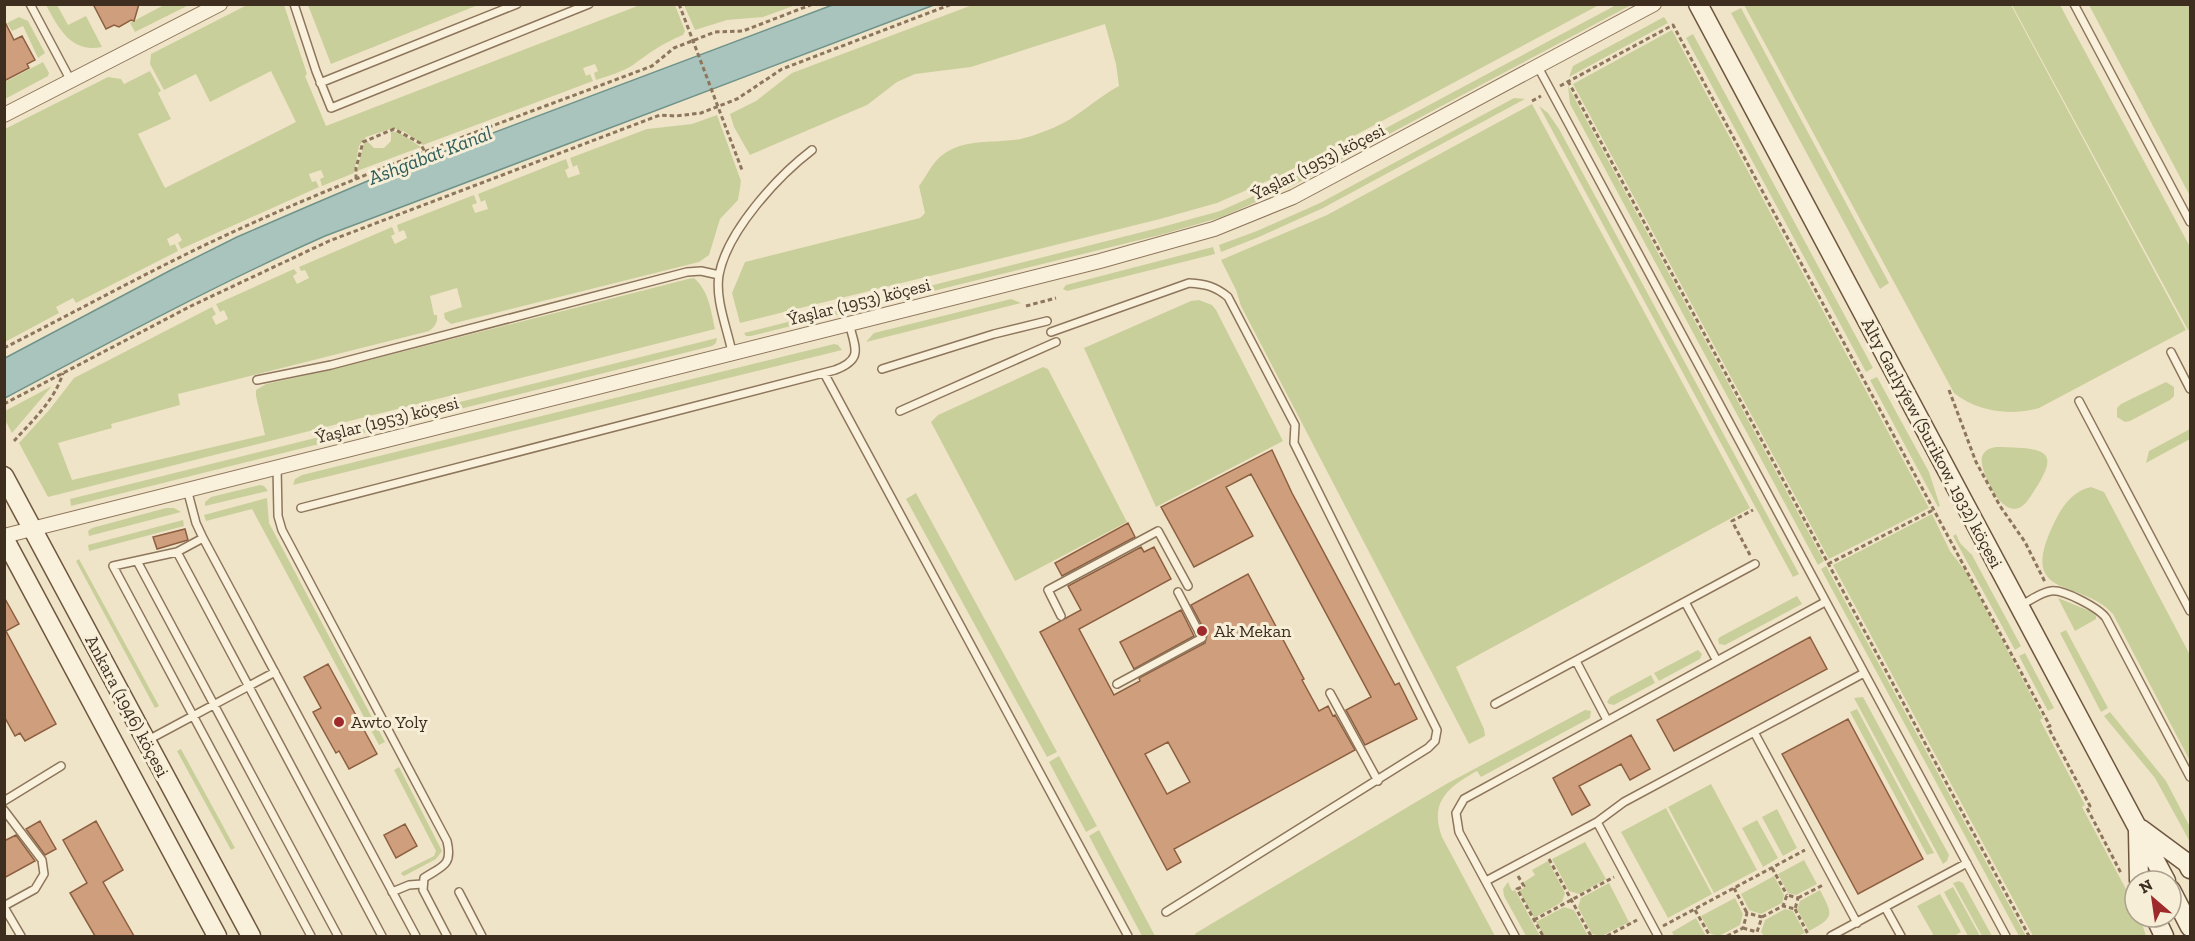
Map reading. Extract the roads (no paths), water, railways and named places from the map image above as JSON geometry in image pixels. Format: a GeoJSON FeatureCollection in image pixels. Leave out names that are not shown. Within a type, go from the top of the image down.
{"type":"FeatureCollection","features":[{"type":"Feature","properties":{"kind":"street"},"geometry":{"type":"LineString","coordinates":[[4,115],[220,4]]}},
{"type":"Feature","properties":{"kind":"street","name":"Ýaşlar (1953) köçesi"},"geometry":{"type":"LineString","coordinates":[[4,537],[277,466],[1129,253],[1214,229],[1254,214],[1313,187],[1654,4]]}},
{"type":"Feature","properties":{"kind":"street","name":"Alty Garlyýew (Surikow, 1932) köçesi"},"geometry":{"type":"LineString","coordinates":[[1698,4],[2160,869]]}},
{"type":"Feature","properties":{"kind":"street","name":"Ankara (1946) köçesi"},"geometry":{"type":"LineString","coordinates":[[4,476],[251,936]]}},
{"type":"Feature","properties":{"kind":"street","name":"Ankara (1946) köçesi"},"geometry":{"type":"LineString","coordinates":[[4,537],[217,936]]}},
{"type":"Feature","properties":{"kind":"street"},"geometry":{"type":"LineString","coordinates":[[2137,826],[2187,863],[2190,869]]}},
{"type":"Feature","properties":{"kind":"street"},"geometry":{"type":"LineString","coordinates":[[2133,869],[2137,826]]}},
{"type":"Feature","properties":{"kind":"street"},"geometry":{"type":"LineString","coordinates":[[2183,913],[2190,927]]}},
{"type":"Feature","properties":{"kind":"lane"},"geometry":{"type":"LineString","coordinates":[[30,4],[72,81]]}},
{"type":"Feature","properties":{"kind":"lane"},"geometry":{"type":"LineString","coordinates":[[294,4],[320,83],[331,108],[589,4]]}},
{"type":"Feature","properties":{"kind":"lane"},"geometry":{"type":"LineString","coordinates":[[320,83],[517,4]]}},
{"type":"Feature","properties":{"kind":"lane"},"geometry":{"type":"LineString","coordinates":[[2074,4],[2190,222]]}},
{"type":"Feature","properties":{"kind":"lane"},"geometry":{"type":"LineString","coordinates":[[1538,67],[2006,936]]}},
{"type":"Feature","properties":{"kind":"lane"},"geometry":{"type":"LineString","coordinates":[[732,352],[718,291],[719,275],[725,255],[746,219],[764,195],[796,162],[812,150]]}},
{"type":"Feature","properties":{"kind":"lane"},"geometry":{"type":"LineString","coordinates":[[256,380],[331,365],[687,272],[701,271],[719,275]]}},
{"type":"Feature","properties":{"kind":"lane"},"geometry":{"type":"LineString","coordinates":[[1051,332],[1189,283],[1205,284],[1217,288],[1228,297],[1295,425],[1294,443],[1437,730],[1435,741],[1428,748],[1166,912]]}},
{"type":"Feature","properties":{"kind":"lane"},"geometry":{"type":"LineString","coordinates":[[882,369],[994,334],[1047,321]]}},
{"type":"Feature","properties":{"kind":"lane"},"geometry":{"type":"LineString","coordinates":[[301,508],[824,373],[852,362],[855,349],[849,323]]}},
{"type":"Feature","properties":{"kind":"lane"},"geometry":{"type":"LineString","coordinates":[[900,411],[1056,342]]}},
{"type":"Feature","properties":{"kind":"lane"},"geometry":{"type":"LineString","coordinates":[[2171,352],[2190,388]]}},
{"type":"Feature","properties":{"kind":"lane"},"geometry":{"type":"LineString","coordinates":[[824,373],[1128,936]]}},
{"type":"Feature","properties":{"kind":"lane"},"geometry":{"type":"LineString","coordinates":[[2079,401],[2190,611]]}},
{"type":"Feature","properties":{"kind":"lane"},"geometry":{"type":"LineString","coordinates":[[277,466],[278,516],[282,530],[447,842],[449,861],[424,878],[422,884],[447,936]]}},
{"type":"Feature","properties":{"kind":"lane"},"geometry":{"type":"LineString","coordinates":[[187,489],[196,523],[203,538],[416,936]]}},
{"type":"Feature","properties":{"kind":"lane"},"geometry":{"type":"LineString","coordinates":[[1061,616],[1048,590],[1158,531],[1188,586]]}},
{"type":"Feature","properties":{"kind":"lane"},"geometry":{"type":"LineString","coordinates":[[203,538],[177,552],[113,566],[311,936]]}},
{"type":"Feature","properties":{"kind":"lane"},"geometry":{"type":"LineString","coordinates":[[177,552],[382,936]]}},
{"type":"Feature","properties":{"kind":"lane"},"geometry":{"type":"LineString","coordinates":[[137,561],[338,936]]}},
{"type":"Feature","properties":{"kind":"lane"},"geometry":{"type":"LineString","coordinates":[[1496,704],[1755,564]]}},
{"type":"Feature","properties":{"kind":"lane"},"geometry":{"type":"LineString","coordinates":[[2019,606],[2054,590],[2094,607],[2103,614],[2190,777]]}},
{"type":"Feature","properties":{"kind":"lane"},"geometry":{"type":"LineString","coordinates":[[1117,684],[1202,638],[1178,592]]}},
{"type":"Feature","properties":{"kind":"lane"},"geometry":{"type":"LineString","coordinates":[[1685,602],[1717,661]]}},
{"type":"Feature","properties":{"kind":"lane"},"geometry":{"type":"LineString","coordinates":[[1515,936],[1459,832],[1456,813],[1464,799],[1825,602]]}},
{"type":"Feature","properties":{"kind":"lane"},"geometry":{"type":"LineString","coordinates":[[1576,661],[1607,720]]}},
{"type":"Feature","properties":{"kind":"lane"},"geometry":{"type":"LineString","coordinates":[[146,741],[275,672]]}},
{"type":"Feature","properties":{"kind":"lane"},"geometry":{"type":"LineString","coordinates":[[1486,881],[1597,822],[1624,802],[1864,673]]}},
{"type":"Feature","properties":{"kind":"lane"},"geometry":{"type":"LineString","coordinates":[[1330,693],[1378,781]]}},
{"type":"Feature","properties":{"kind":"lane"},"geometry":{"type":"LineString","coordinates":[[1754,732],[1857,923]]}},
{"type":"Feature","properties":{"kind":"lane"},"geometry":{"type":"LineString","coordinates":[[4,801],[61,766]]}},
{"type":"Feature","properties":{"kind":"lane"},"geometry":{"type":"LineString","coordinates":[[4,810],[42,860],[44,874],[35,889],[4,906],[21,936]]}},
{"type":"Feature","properties":{"kind":"lane"},"geometry":{"type":"LineString","coordinates":[[1597,822],[1657,934]]}},
{"type":"Feature","properties":{"kind":"lane"},"geometry":{"type":"LineString","coordinates":[[1831,936],[1967,863]]}},
{"type":"Feature","properties":{"kind":"lane"},"geometry":{"type":"LineString","coordinates":[[392,892],[409,885],[422,884]]}},
{"type":"Feature","properties":{"kind":"lane"},"geometry":{"type":"LineString","coordinates":[[459,892],[482,936]]}},
{"type":"Feature","properties":{"kind":"lane"},"geometry":{"type":"LineString","coordinates":[[1885,907],[1901,936]]}},
{"type":"Feature","properties":{"kind":"water"},"geometry":{"type":"Polygon","coordinates":[[[835,4],[934,5],[325,236],[203,294],[5,398],[5,358],[237,237],[384,174],[835,4]]]}},
{"type":"Feature","properties":{"kind":"place","name":"Ak Mekan"},"geometry":{"type":"Point","coordinates":[1202,631]}},
{"type":"Feature","properties":{"kind":"place","name":"Awto Yoly"},"geometry":{"type":"Point","coordinates":[339,722]}},
{"type":"Feature","properties":{"kind":"water label","name":"Ashgabat Kanal"},"geometry":{"type":"Point","coordinates":[430,155]}}]}
